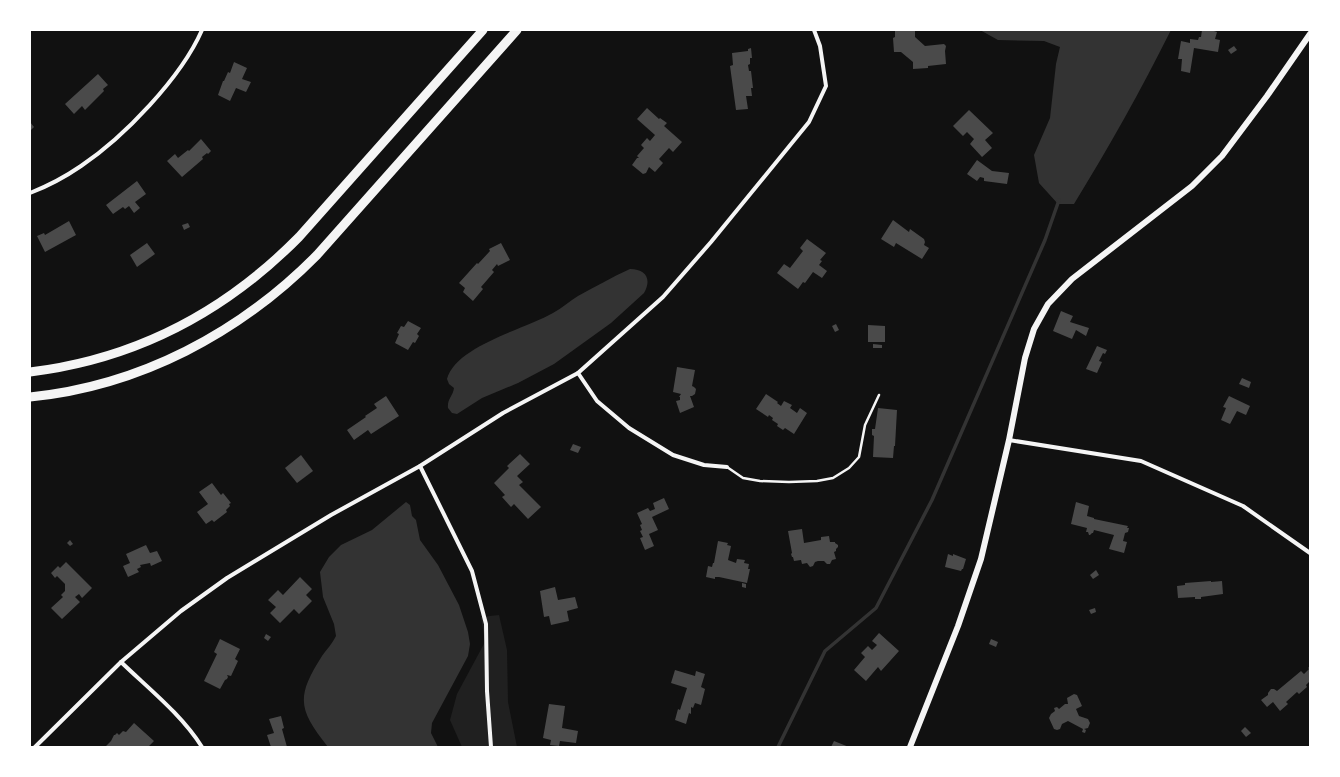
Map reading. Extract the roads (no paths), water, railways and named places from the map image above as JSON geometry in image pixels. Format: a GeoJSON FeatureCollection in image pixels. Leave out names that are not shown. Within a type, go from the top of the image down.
{"type":"FeatureCollection","features":[{"type":"Feature","properties":{"kind":"highway"},"geometry":{"type":"LineString","coordinates":[[30,372],[80,363],[136,346],[161,336],[190,321],[239,290],[270,265],[299,236],[483,30]]}},
{"type":"Feature","properties":{"kind":"highway"},"geometry":{"type":"LineString","coordinates":[[30,397],[96,385],[153,366],[206,341],[257,308],[317,255],[517,30]]}},
{"type":"Feature","properties":{"kind":"street"},"geometry":{"type":"LineString","coordinates":[[30,193],[48,185],[81,166],[110,144],[162,91],[183,64],[202,30]]}},
{"type":"Feature","properties":{"kind":"street"},"geometry":{"type":"LineString","coordinates":[[35,747],[121,662],[181,611],[226,578],[331,515],[420,466],[503,413],[578,373],[663,297],[711,242],[808,122],[826,86],[820,46],[814,30]]}},
{"type":"Feature","properties":{"kind":"street"},"geometry":{"type":"LineString","coordinates":[[910,747],[958,626],[981,559],[1009,440],[1025,358],[1034,329],[1048,304],[1072,279],[1192,186],[1222,156],[1267,96],[1310,34]]}},
{"type":"Feature","properties":{"kind":"street"},"geometry":{"type":"LineString","coordinates":[[578,373],[597,401],[629,428],[673,456],[704,465],[727,467]]}},
{"type":"Feature","properties":{"kind":"street"},"geometry":{"type":"LineString","coordinates":[[1009,440],[1141,461],[1243,506],[1310,553]]}},
{"type":"Feature","properties":{"kind":"street"},"geometry":{"type":"LineString","coordinates":[[420,466],[472,571],[486,624],[487,691],[492,747]]}},
{"type":"Feature","properties":{"kind":"street"},"geometry":{"type":"LineString","coordinates":[[121,662],[173,711],[193,733],[202,747]]}},
{"type":"Feature","properties":{"kind":"lane"},"geometry":{"type":"LineString","coordinates":[[727,467],[743,478],[760,482],[810,481],[833,478],[849,468],[858,457],[865,425],[879,395]]}},
{"type":"Feature","properties":{"kind":"waterway"},"geometry":{"type":"LineString","coordinates":[[778,747],[825,651],[876,608],[932,500],[1045,240],[1059,200]]}}]}
